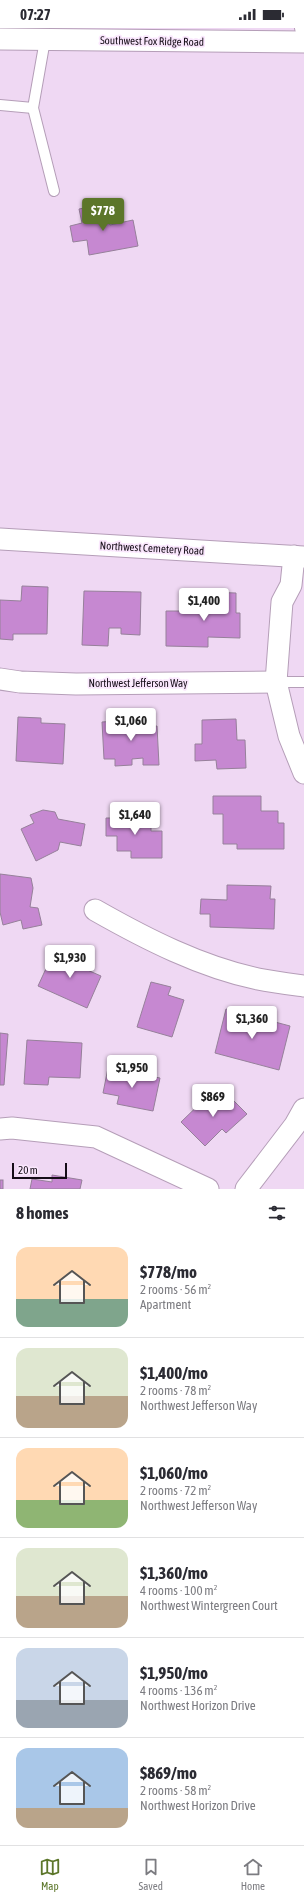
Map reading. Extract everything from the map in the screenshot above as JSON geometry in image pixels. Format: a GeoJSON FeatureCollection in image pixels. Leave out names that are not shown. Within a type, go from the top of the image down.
{"type":"FeatureCollection","features":[{"type":"Feature","properties":{"kind":"street","name":"Southwest Fox Ridge Road"},"geometry":{"type":"LineString","coordinates":[[0,39],[303,38]]}},
{"type":"Feature","properties":{"kind":"street","name":"Northwest Cemetery Road"},"geometry":{"type":"LineString","coordinates":[[0,539],[299,557]]}},
{"type":"Feature","properties":{"kind":"street"},"geometry":{"type":"LineString","coordinates":[[299,557],[291,585],[282,602],[276,682],[288,736],[304,773]]}},
{"type":"Feature","properties":{"kind":"street","name":"Northwest Jefferson Way"},"geometry":{"type":"LineString","coordinates":[[0,679],[20,682],[76,684],[276,682]]}},
{"type":"Feature","properties":{"kind":"street"},"geometry":{"type":"LineString","coordinates":[[95,910],[140,936],[199,961],[258,979],[304,986]]}},
{"type":"Feature","properties":{"kind":"street"},"geometry":{"type":"LineString","coordinates":[[246,1189],[295,1125],[304,1109]]}},
{"type":"Feature","properties":{"kind":"street"},"geometry":{"type":"LineString","coordinates":[[0,1129],[12,1128],[96,1137],[208,1189]]}},
{"type":"Feature","properties":{"kind":"lane"},"geometry":{"type":"LineString","coordinates":[[45,40],[33,108],[54,191]]}},
{"type":"Feature","properties":{"kind":"lane"},"geometry":{"type":"LineString","coordinates":[[0,105],[33,108]]}},
{"type":"Feature","properties":{"kind":"lane"},"geometry":{"type":"LineString","coordinates":[[276,682],[304,682]]}},
{"type":"Feature","properties":{"kind":"building"},"geometry":{"type":"Polygon","coordinates":[[[99,205],[101,218],[108,217],[110,225],[133,220],[138,246],[89,255],[87,240],[73,242],[70,226],[82,223],[79,209],[99,205]]]}},
{"type":"Feature","properties":{"kind":"building"},"geometry":{"type":"Polygon","coordinates":[[[22,586],[48,587],[47,634],[13,634],[13,640],[0,639],[0,600],[21,601],[22,586]]]}},
{"type":"Feature","properties":{"kind":"building"},"geometry":{"type":"Polygon","coordinates":[[[84,591],[141,592],[140,635],[121,634],[121,628],[109,628],[108,646],[82,645],[84,591]]]}},
{"type":"Feature","properties":{"kind":"building"},"geometry":{"type":"Polygon","coordinates":[[[205,592],[236,593],[236,613],[240,613],[240,638],[208,637],[208,647],[166,646],[166,611],[205,611],[205,592]]]}},
{"type":"Feature","properties":{"kind":"building"},"geometry":{"type":"Polygon","coordinates":[[[18,717],[41,718],[41,723],[65,724],[63,764],[16,761],[18,717]]]}},
{"type":"Feature","properties":{"kind":"building"},"geometry":{"type":"Polygon","coordinates":[[[148,719],[148,727],[157,726],[159,765],[143,765],[143,758],[132,759],[132,765],[115,766],[115,759],[104,759],[102,722],[148,719]]]}},
{"type":"Feature","properties":{"kind":"building"},"geometry":{"type":"Polygon","coordinates":[[[236,719],[237,740],[245,740],[246,768],[217,769],[216,760],[195,761],[195,744],[202,744],[202,720],[236,719]]]}},
{"type":"Feature","properties":{"kind":"building"},"geometry":{"type":"Polygon","coordinates":[[[213,796],[261,796],[261,811],[278,811],[278,823],[284,823],[284,849],[237,849],[237,844],[223,844],[223,814],[213,814],[213,796]]]}},
{"type":"Feature","properties":{"kind":"building"},"geometry":{"type":"Polygon","coordinates":[[[43,810],[55,812],[58,819],[85,824],[81,846],[60,842],[58,850],[36,861],[21,829],[34,823],[30,815],[43,810]]]}},
{"type":"Feature","properties":{"kind":"building"},"geometry":{"type":"Polygon","coordinates":[[[117,811],[129,811],[129,819],[151,819],[151,831],[162,831],[162,858],[131,858],[131,851],[117,851],[117,836],[106,836],[106,818],[117,818],[117,811]]]}},
{"type":"Feature","properties":{"kind":"building"},"geometry":{"type":"Polygon","coordinates":[[[0,874],[31,878],[33,888],[30,907],[38,908],[42,925],[23,929],[21,920],[3,925],[0,912],[0,874]]]}},
{"type":"Feature","properties":{"kind":"building"},"geometry":{"type":"Polygon","coordinates":[[[227,885],[271,886],[270,899],[275,899],[274,929],[210,927],[210,914],[200,914],[201,899],[227,900],[227,885]]]}},
{"type":"Feature","properties":{"kind":"building"},"geometry":{"type":"Polygon","coordinates":[[[55,949],[87,964],[85,969],[101,976],[87,1008],[38,986],[55,949]]]}},
{"type":"Feature","properties":{"kind":"building"},"geometry":{"type":"Polygon","coordinates":[[[151,982],[171,987],[168,995],[184,1000],[172,1037],[137,1027],[151,982]]]}},
{"type":"Feature","properties":{"kind":"building"},"geometry":{"type":"Polygon","coordinates":[[[226,1009],[290,1026],[279,1070],[215,1053],[226,1009]]]}},
{"type":"Feature","properties":{"kind":"building"},"geometry":{"type":"Polygon","coordinates":[[[0,1033],[8,1034],[4,1085],[0,1085],[0,1033]]]}},
{"type":"Feature","properties":{"kind":"building"},"geometry":{"type":"Polygon","coordinates":[[[27,1040],[82,1043],[80,1078],[49,1077],[48,1085],[24,1084],[27,1040]]]}},
{"type":"Feature","properties":{"kind":"building"},"geometry":{"type":"Polygon","coordinates":[[[108,1068],[160,1078],[153,1111],[117,1104],[119,1096],[103,1093],[108,1068]]]}},
{"type":"Feature","properties":{"kind":"building"},"geometry":{"type":"Polygon","coordinates":[[[211,1093],[221,1102],[228,1095],[247,1114],[226,1133],[222,1129],[205,1146],[181,1122],[211,1093]]]}},
{"type":"Feature","properties":{"kind":"building"},"geometry":{"type":"Polygon","coordinates":[[[52,1175],[82,1180],[80,1189],[30,1189],[32,1179],[52,1182],[52,1175]]]}},
{"type":"Feature","properties":{"kind":"building"},"geometry":{"type":"Polygon","coordinates":[[[0,1180],[3,1180],[3,1189],[0,1189],[0,1180]]]}}]}
